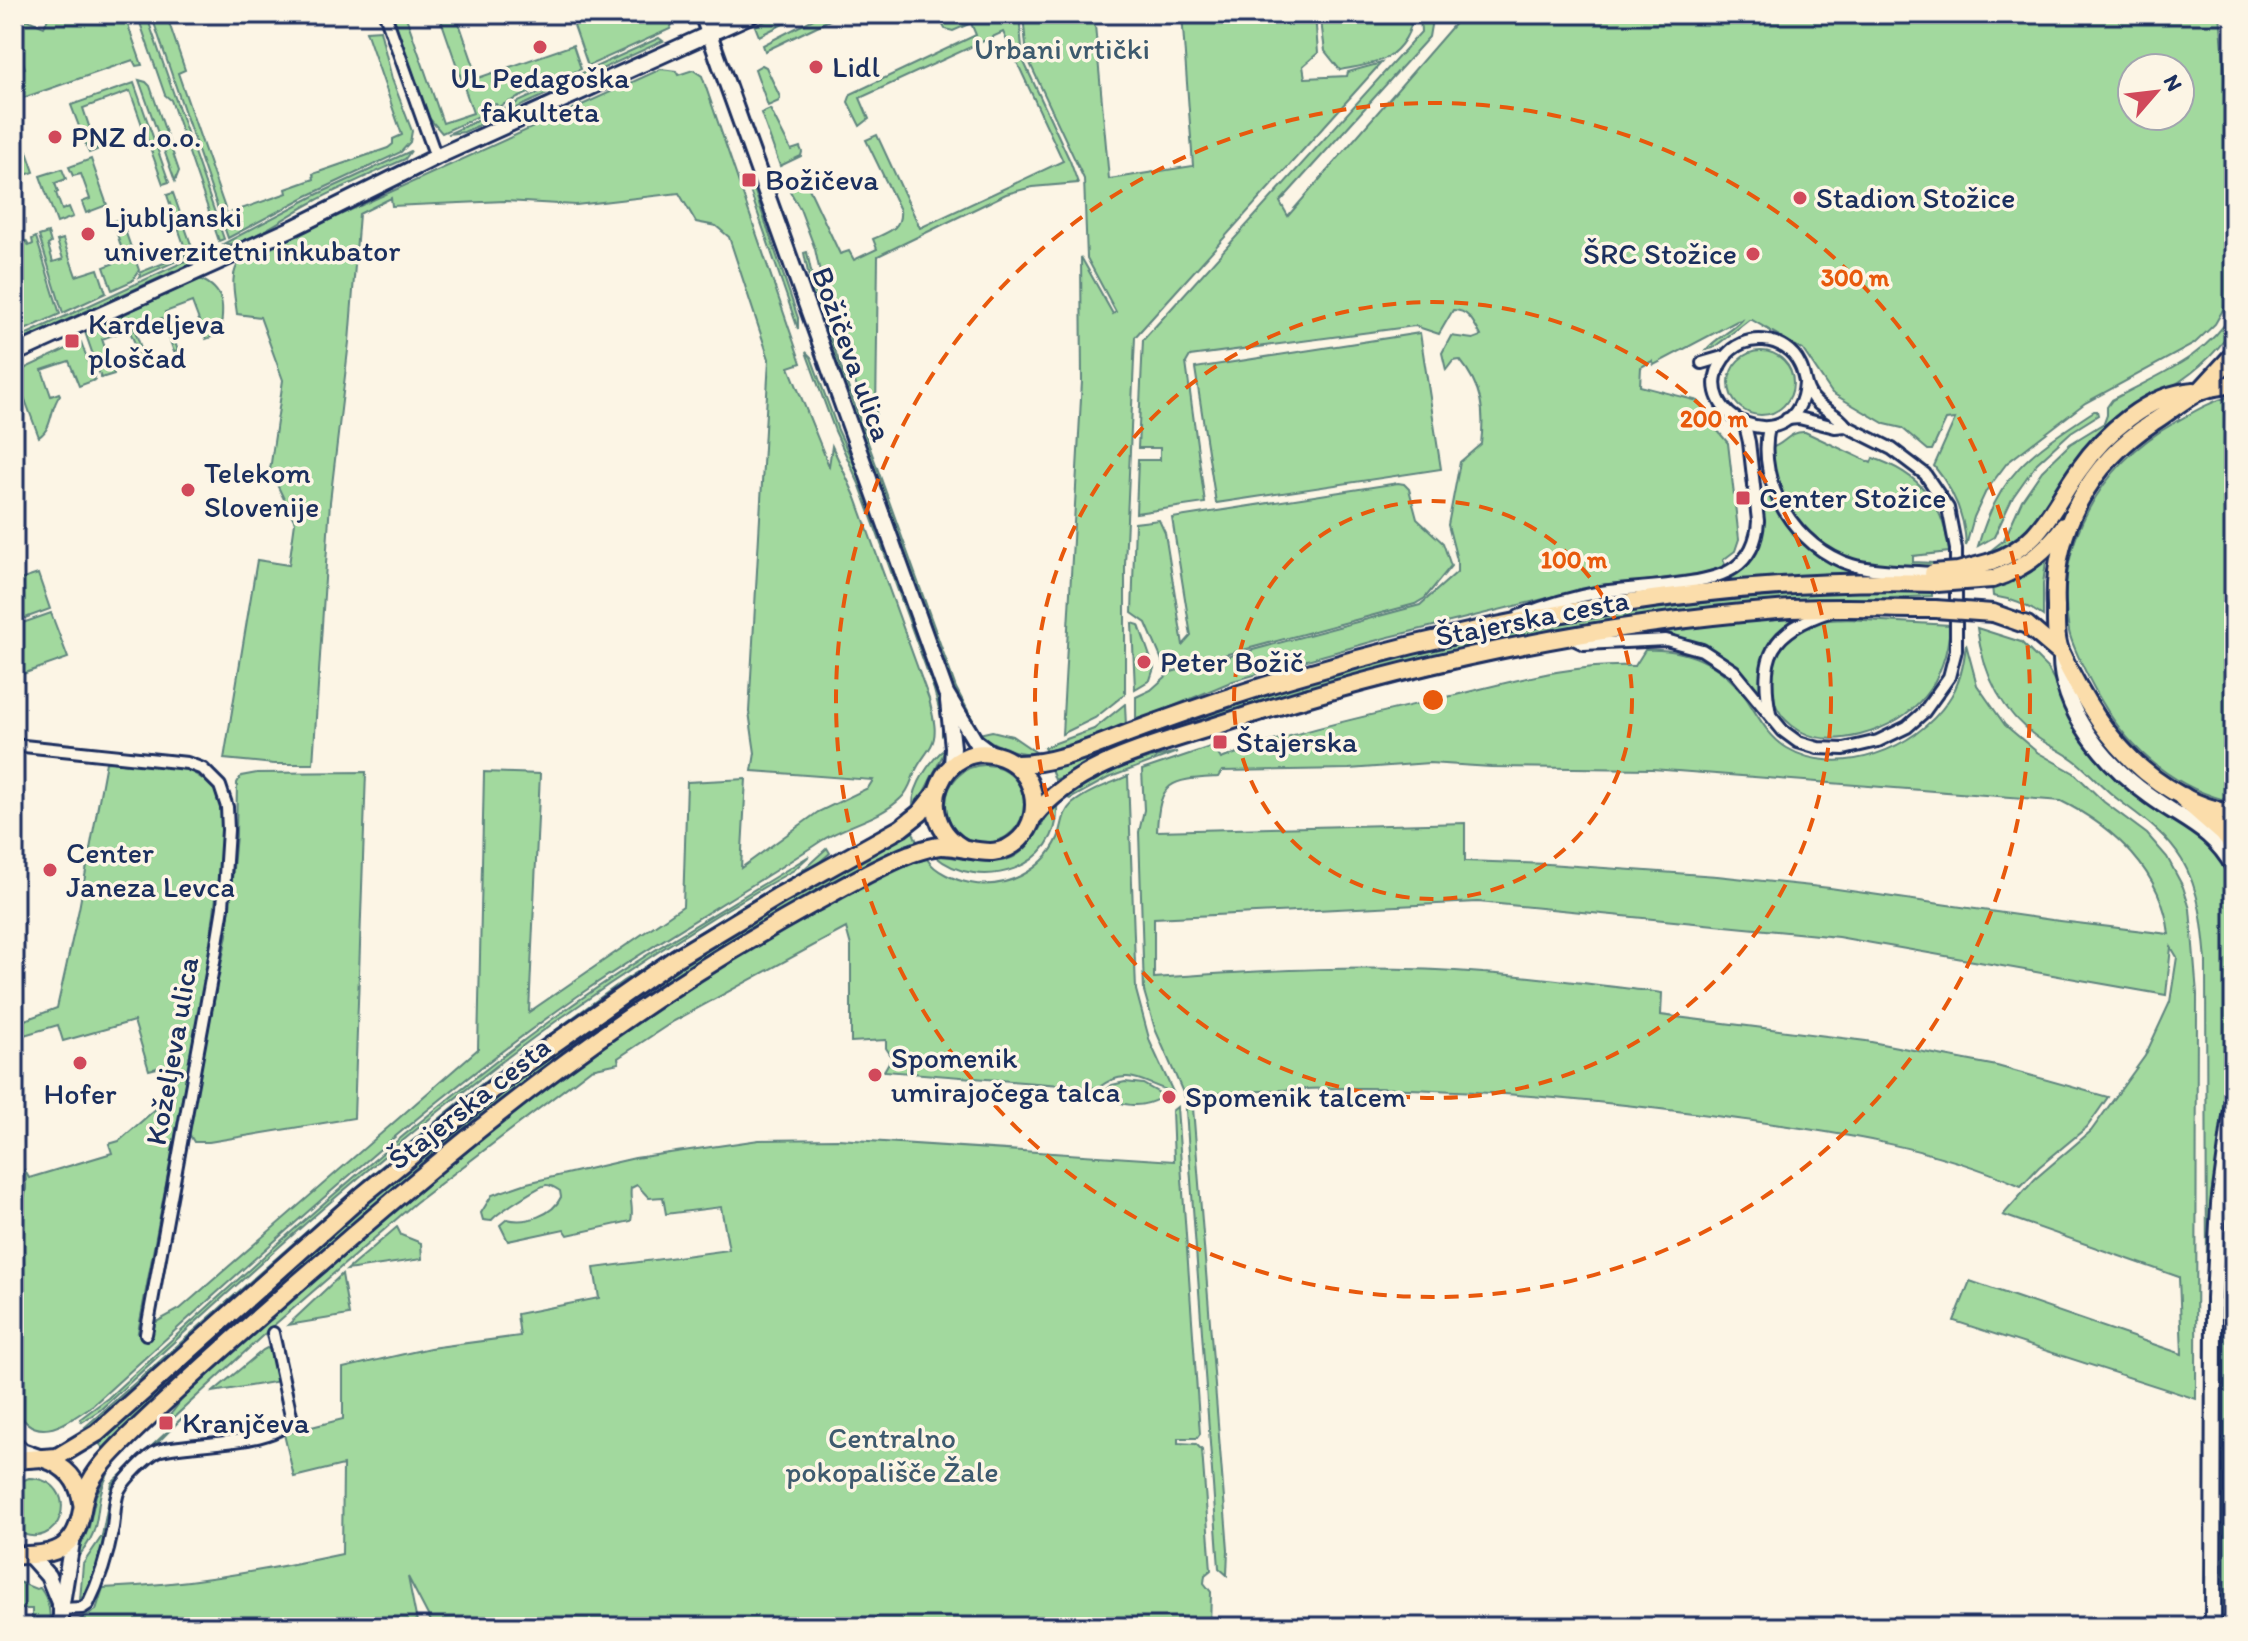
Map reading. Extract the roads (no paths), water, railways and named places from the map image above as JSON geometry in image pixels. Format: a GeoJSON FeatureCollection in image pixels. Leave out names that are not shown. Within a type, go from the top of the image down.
{"type":"FeatureCollection","features":[{"type":"Feature","properties":{"kind":"highway"},"geometry":{"type":"LineString","coordinates":[[2183,797],[2224,833],[2234,846]]}},
{"type":"Feature","properties":{"kind":"main road"},"geometry":{"type":"LineString","coordinates":[[2234,354],[2200,391],[2122,445],[2099,470],[2070,518],[2062,540],[2055,594],[2061,654],[2093,711],[2124,753],[2152,778],[2183,797],[2234,814]]}},
{"type":"Feature","properties":{"kind":"main road","name":"Štajerska cesta"},"geometry":{"type":"LineString","coordinates":[[1991,570],[2029,542],[2048,519],[2087,458],[2125,422],[2174,394],[2234,384]]}},
{"type":"Feature","properties":{"kind":"main road","name":"Štajerska cesta"},"geometry":{"type":"LineString","coordinates":[[1015,764],[1031,764],[1072,754],[1292,677],[1487,629],[1672,598],[1755,589],[1934,578],[1991,570],[2013,571],[2034,557],[2070,518]]}},
{"type":"Feature","properties":{"kind":"main road","name":"Štajerska cesta"},"geometry":{"type":"LineString","coordinates":[[73,1536],[94,1477],[133,1431],[368,1221],[542,1080],[665,993],[834,892],[916,852],[940,846],[986,853],[1007,848],[1023,835],[1033,817],[1057,791],[1084,775],[1207,729],[1381,677],[1567,637],[1697,618],[1842,608],[1993,613],[2027,625],[2061,654]]}},
{"type":"Feature","properties":{"kind":"main road"},"geometry":{"type":"LineString","coordinates":[[952,766],[971,756],[992,754],[1015,764],[1031,786],[1033,817]]}},
{"type":"Feature","properties":{"kind":"main road","name":"Štajerska cesta"},"geometry":{"type":"LineString","coordinates":[[14,1460],[57,1457],[105,1426],[373,1187],[463,1112],[643,980],[710,937],[901,828],[920,813],[952,766]]}},
{"type":"Feature","properties":{"kind":"main road"},"geometry":{"type":"LineString","coordinates":[[936,793],[939,824],[951,841],[965,849]]}},
{"type":"Feature","properties":{"kind":"main road"},"geometry":{"type":"LineString","coordinates":[[42,1458],[62,1467],[72,1477],[82,1506]]}},
{"type":"Feature","properties":{"kind":"main road"},"geometry":{"type":"LineString","coordinates":[[20,1555],[52,1553],[73,1536]]}},
{"type":"Feature","properties":{"kind":"street"},"geometry":{"type":"LineString","coordinates":[[385,14],[436,157]]}},
{"type":"Feature","properties":{"kind":"street","name":"Božičeva ulica"},"geometry":{"type":"LineString","coordinates":[[702,14],[946,693],[975,741],[992,754]]}},
{"type":"Feature","properties":{"kind":"street"},"geometry":{"type":"LineString","coordinates":[[14,354],[293,228],[436,157],[753,14]]}},
{"type":"Feature","properties":{"kind":"street"},"geometry":{"type":"LineString","coordinates":[[1567,637],[1584,644],[1666,640],[1702,650],[1734,671],[1790,737],[1807,746],[1830,749],[1866,745],[1898,732],[1916,720],[1939,694],[1954,662],[1956,549],[1948,508],[1937,489],[1910,461],[1846,426],[1840,417],[1817,403],[1805,383],[1801,365],[1793,354],[1777,342],[1759,339],[1746,342],[1726,356],[1702,363]]}},
{"type":"Feature","properties":{"kind":"street"},"geometry":{"type":"LineString","coordinates":[[1726,356],[1720,367],[1717,392],[1722,406],[1745,425],[1769,427],[1787,419],[1799,418],[1835,427],[1846,426]]}},
{"type":"Feature","properties":{"kind":"street"},"geometry":{"type":"LineString","coordinates":[[1787,419],[1801,402],[1805,383]]}},
{"type":"Feature","properties":{"kind":"street"},"geometry":{"type":"LineString","coordinates":[[1487,629],[1544,605],[1716,576],[1739,564],[1751,550],[1758,521],[1745,425]]}},
{"type":"Feature","properties":{"kind":"street"},"geometry":{"type":"LineString","coordinates":[[1769,427],[1765,449],[1772,488],[1797,527],[1816,544],[1852,565],[1934,578]]}},
{"type":"Feature","properties":{"kind":"street"},"geometry":{"type":"LineString","coordinates":[[1771,716],[1765,686],[1766,669],[1778,640],[1797,624],[1842,608]]}},
{"type":"Feature","properties":{"kind":"street"},"geometry":{"type":"LineString","coordinates":[[2061,654],[2062,681],[2068,697],[2100,748],[2142,790],[2206,832],[2234,868]]}},
{"type":"Feature","properties":{"kind":"street","name":"Božičeva ulica"},"geometry":{"type":"LineString","coordinates":[[946,693],[953,747],[952,766]]}},
{"type":"Feature","properties":{"kind":"street","name":"Koželjeva ulica"},"geometry":{"type":"LineString","coordinates":[[14,745],[187,763],[215,778],[224,796],[228,819],[223,907],[146,1334]]}},
{"type":"Feature","properties":{"kind":"street"},"geometry":{"type":"LineString","coordinates":[[2213,1627],[2214,1298],[2219,1204],[2234,1094]]}},
{"type":"Feature","properties":{"kind":"street"},"geometry":{"type":"LineString","coordinates":[[61,1609],[79,1609],[88,1604],[109,1543],[119,1489],[156,1451],[253,1437],[279,1431],[288,1425],[291,1416],[273,1333]]}},
{"type":"Feature","properties":{"kind":"street"},"geometry":{"type":"LineString","coordinates":[[14,1443],[22,1451],[42,1458]]}},
{"type":"Feature","properties":{"kind":"street"},"geometry":{"type":"LineString","coordinates":[[61,1627],[73,1536]]}},
{"type":"Feature","properties":{"kind":"street"},"geometry":{"type":"LineString","coordinates":[[20,1555],[51,1580],[61,1609]]}},
{"type":"Feature","properties":{"kind":"place","name":"UL Pedagoška fakulteta"},"geometry":{"type":"Point","coordinates":[540,47]}},
{"type":"Feature","properties":{"kind":"place","name":"Lidl"},"geometry":{"type":"Point","coordinates":[816,67]}},
{"type":"Feature","properties":{"kind":"place","name":"PNZ d.o.o."},"geometry":{"type":"Point","coordinates":[55,137]}},
{"type":"Feature","properties":{"kind":"place","name":"Božičeva"},"geometry":{"type":"Point","coordinates":[749,180]}},
{"type":"Feature","properties":{"kind":"place","name":"Stadion Stožice"},"geometry":{"type":"Point","coordinates":[1800,198]}},
{"type":"Feature","properties":{"kind":"place","name":"Ljubljanski univerzitetni inkubator"},"geometry":{"type":"Point","coordinates":[88,234]}},
{"type":"Feature","properties":{"kind":"place","name":"ŠRC Stožice"},"geometry":{"type":"Point","coordinates":[1753,254]}},
{"type":"Feature","properties":{"kind":"place","name":"Kardeljeva ploščad"},"geometry":{"type":"Point","coordinates":[72,341]}},
{"type":"Feature","properties":{"kind":"place","name":"Telekom Slovenije"},"geometry":{"type":"Point","coordinates":[188,490]}},
{"type":"Feature","properties":{"kind":"place","name":"Center Stožice"},"geometry":{"type":"Point","coordinates":[1743,498]}},
{"type":"Feature","properties":{"kind":"place","name":"Peter Božič"},"geometry":{"type":"Point","coordinates":[1144,662]}},
{"type":"Feature","properties":{"kind":"place","name":"Štajerska"},"geometry":{"type":"Point","coordinates":[1220,742]}},
{"type":"Feature","properties":{"kind":"place","name":"Center Janeza Levca"},"geometry":{"type":"Point","coordinates":[50,870]}},
{"type":"Feature","properties":{"kind":"place","name":"Hofer"},"geometry":{"type":"Point","coordinates":[80,1063]}},
{"type":"Feature","properties":{"kind":"place","name":"Spomenik umirajočega talca"},"geometry":{"type":"Point","coordinates":[875,1075]}},
{"type":"Feature","properties":{"kind":"place","name":"Spomenik talcem"},"geometry":{"type":"Point","coordinates":[1169,1097]}},
{"type":"Feature","properties":{"kind":"place","name":"Kranjčeva"},"geometry":{"type":"Point","coordinates":[166,1423]}},
{"type":"Feature","properties":{"kind":"park label","name":"Urbani vrtički"},"geometry":{"type":"Point","coordinates":[1062,49]}},
{"type":"Feature","properties":{"kind":"park label","name":"Centralno pokopališče Žale"},"geometry":{"type":"Point","coordinates":[892,1455]}}]}
